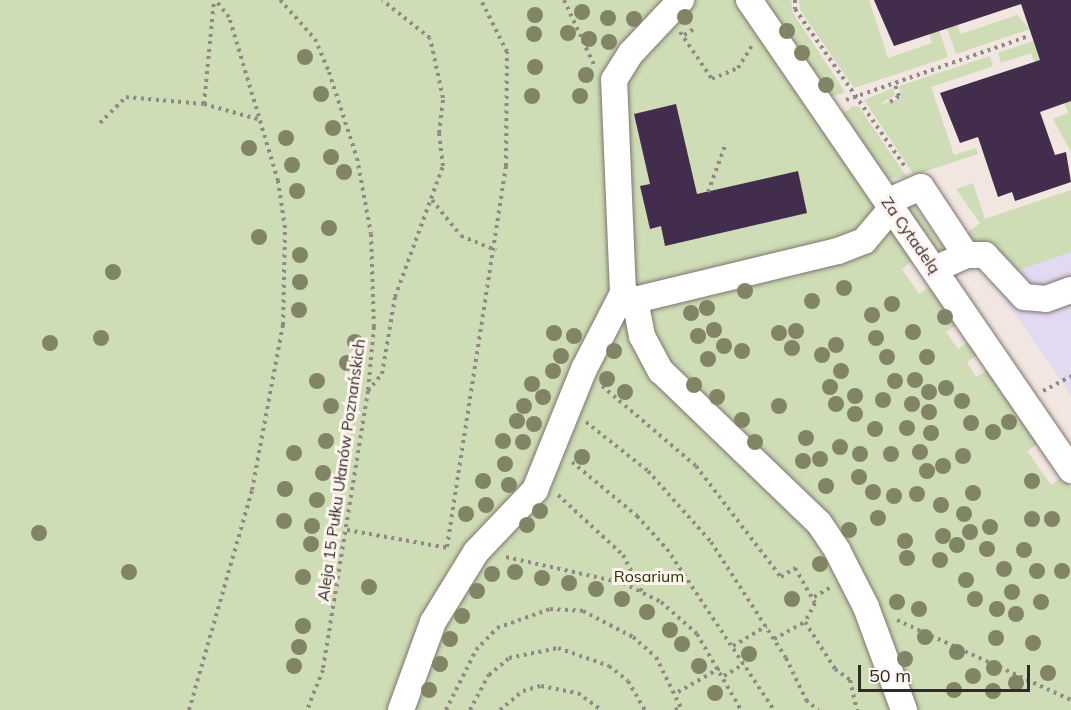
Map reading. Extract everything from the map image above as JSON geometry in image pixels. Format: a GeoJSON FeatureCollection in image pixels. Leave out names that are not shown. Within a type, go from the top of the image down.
{"type":"FeatureCollection","features":[{"type":"Feature","properties":{"kind":"street"},"geometry":{"type":"LineString","coordinates":[[681,0],[631,53],[612,90],[629,296],[642,336],[661,371],[819,523],[866,607],[904,710]]}},
{"type":"Feature","properties":{"kind":"street","name":"Za Cytadelą"},"geometry":{"type":"LineString","coordinates":[[749,0],[1071,470]]}},
{"type":"Feature","properties":{"kind":"street"},"geometry":{"type":"LineString","coordinates":[[401,710],[433,622],[476,552],[538,483],[581,375],[629,296],[838,251],[864,240],[890,205],[921,188],[966,255]]}},
{"type":"Feature","properties":{"kind":"street"},"geometry":{"type":"LineString","coordinates":[[935,269],[966,255],[993,259],[1024,297],[1046,299],[1071,290]]}},
{"type":"Feature","properties":{"kind":"path"},"geometry":{"type":"LineString","coordinates":[[204,104],[214,0]]}},
{"type":"Feature","properties":{"kind":"path"},"geometry":{"type":"LineString","coordinates":[[189,710],[252,490],[283,325],[285,228],[262,120],[229,17],[214,0]]}},
{"type":"Feature","properties":{"kind":"path","name":"Aleja 15 Pułku Ułanów Poznańskich"},"geometry":{"type":"LineString","coordinates":[[280,0],[315,39],[357,158],[371,234],[374,327],[368,392],[323,670],[307,710]]}},
{"type":"Feature","properties":{"kind":"path"},"geometry":{"type":"LineString","coordinates":[[368,392],[382,374],[395,297],[443,166],[438,66],[430,38],[382,0]]}},
{"type":"Feature","properties":{"kind":"path"},"geometry":{"type":"LineString","coordinates":[[447,548],[496,250],[506,166],[507,52],[481,0]]}},
{"type":"Feature","properties":{"kind":"path"},"geometry":{"type":"LineString","coordinates":[[564,0],[591,63],[612,90]]}},
{"type":"Feature","properties":{"kind":"path"},"geometry":{"type":"LineString","coordinates":[[795,0],[795,9],[910,176],[913,191]]}},
{"type":"Feature","properties":{"kind":"path"},"geometry":{"type":"LineString","coordinates":[[662,20],[684,35],[712,79],[738,68],[765,25]]}},
{"type":"Feature","properties":{"kind":"path"},"geometry":{"type":"LineString","coordinates":[[684,35],[694,29]]}},
{"type":"Feature","properties":{"kind":"path"},"geometry":{"type":"LineString","coordinates":[[823,110],[855,95],[1026,37]]}},
{"type":"Feature","properties":{"kind":"path"},"geometry":{"type":"LineString","coordinates":[[890,102],[899,96],[894,82]]}},
{"type":"Feature","properties":{"kind":"path"},"geometry":{"type":"LineString","coordinates":[[100,123],[126,97],[204,104],[262,120]]}},
{"type":"Feature","properties":{"kind":"path"},"geometry":{"type":"LineString","coordinates":[[708,192],[726,143]]}},
{"type":"Feature","properties":{"kind":"path"},"geometry":{"type":"LineString","coordinates":[[431,200],[461,236],[496,250]]}},
{"type":"Feature","properties":{"kind":"path"},"geometry":{"type":"LineString","coordinates":[[581,375],[630,406],[696,466],[781,577],[795,568],[815,603],[805,622],[774,639]]}},
{"type":"Feature","properties":{"kind":"path"},"geometry":{"type":"LineString","coordinates":[[1026,403],[1071,376]]}},
{"type":"Feature","properties":{"kind":"path"},"geometry":{"type":"LineString","coordinates":[[566,413],[609,438],[677,501],[766,626],[806,700],[818,710]]}},
{"type":"Feature","properties":{"kind":"path"},"geometry":{"type":"LineString","coordinates":[[552,448],[637,516],[667,549],[774,710]]}},
{"type":"Feature","properties":{"kind":"path"},"geometry":{"type":"LineString","coordinates":[[538,483],[623,555],[642,593]]}},
{"type":"Feature","properties":{"kind":"path"},"geometry":{"type":"LineString","coordinates":[[347,530],[580,571],[642,593],[697,634],[720,668],[741,710]]}},
{"type":"Feature","properties":{"kind":"path"},"geometry":{"type":"LineString","coordinates":[[866,607],[1071,700]]}},
{"type":"Feature","properties":{"kind":"path"},"geometry":{"type":"LineString","coordinates":[[446,710],[476,650],[497,628],[549,609],[583,612],[633,637],[656,657],[678,692]]}},
{"type":"Feature","properties":{"kind":"path"},"geometry":{"type":"LineString","coordinates":[[805,622],[835,669],[850,680],[857,710]]}},
{"type":"Feature","properties":{"kind":"path"},"geometry":{"type":"LineString","coordinates":[[733,646],[766,626]]}},
{"type":"Feature","properties":{"kind":"path"},"geometry":{"type":"LineString","coordinates":[[470,710],[489,675],[509,658],[558,648],[609,666],[628,681],[645,710]]}},
{"type":"Feature","properties":{"kind":"path"},"geometry":{"type":"LineString","coordinates":[[724,676],[744,664]]}},
{"type":"Feature","properties":{"kind":"path"},"geometry":{"type":"LineString","coordinates":[[675,710],[681,708],[674,694],[720,668]]}},
{"type":"Feature","properties":{"kind":"path"},"geometry":{"type":"LineString","coordinates":[[501,710],[523,691],[542,686],[578,693],[601,710]]}},
{"type":"Feature","properties":{"kind":"shaded area"},"geometry":{"type":"Polygon","coordinates":[[[1071,252],[1071,395],[991,279],[1071,252]]]}},
{"type":"Feature","properties":{"kind":"green space","name":"Rosarium"},"geometry":{"type":"Polygon","coordinates":[[[0,0],[737,0],[914,259],[902,269],[919,294],[932,285],[958,324],[946,332],[958,349],[970,341],[979,354],[967,362],[976,377],[989,369],[1040,443],[1027,451],[1051,485],[1063,477],[1071,489],[1071,710],[0,710],[0,0]]]}},
{"type":"Feature","properties":{"kind":"green space"},"geometry":{"type":"Polygon","coordinates":[[[767,0],[791,0],[793,13],[845,92],[831,97],[767,10],[767,0]]]}},
{"type":"Feature","properties":{"kind":"green space"},"geometry":{"type":"Polygon","coordinates":[[[799,0],[869,0],[888,58],[932,43],[929,34],[939,30],[948,57],[854,88],[800,10],[799,0]]]}},
{"type":"Feature","properties":{"kind":"green space"},"geometry":{"type":"Polygon","coordinates":[[[1017,15],[1030,29],[956,54],[947,28],[957,24],[961,34],[1017,15]]]}},
{"type":"Feature","properties":{"kind":"green space"},"geometry":{"type":"Polygon","coordinates":[[[1034,41],[1042,64],[1036,67],[1031,53],[1001,63],[998,53],[1034,41]]]}},
{"type":"Feature","properties":{"kind":"green space"},"geometry":{"type":"Polygon","coordinates":[[[990,56],[993,66],[931,87],[954,155],[976,148],[978,154],[914,175],[864,100],[893,88],[895,95],[877,106],[901,98],[899,86],[990,56]]]}},
{"type":"Feature","properties":{"kind":"green space"},"geometry":{"type":"Polygon","coordinates":[[[1071,101],[1071,152],[1053,119],[1068,113],[1064,103],[1071,101]]]}},
{"type":"Feature","properties":{"kind":"green space"},"geometry":{"type":"Polygon","coordinates":[[[853,106],[859,107],[907,177],[885,179],[841,115],[853,106]]]}},
{"type":"Feature","properties":{"kind":"green space"},"geometry":{"type":"Polygon","coordinates":[[[973,183],[985,219],[1071,190],[1071,252],[1011,273],[972,250],[963,237],[980,223],[956,189],[973,183]]]}},
{"type":"Feature","properties":{"kind":"green space"},"geometry":{"type":"Polygon","coordinates":[[[912,202],[947,252],[936,251],[907,210],[912,202]]]}},
{"type":"Feature","properties":{"kind":"building"},"geometry":{"type":"Polygon","coordinates":[[[874,0],[1071,0],[1071,101],[1040,112],[1055,155],[1066,152],[1071,182],[1015,201],[1012,192],[998,197],[978,137],[960,143],[940,93],[1040,60],[1021,4],[894,46],[874,0]]]}},
{"type":"Feature","properties":{"kind":"building"},"geometry":{"type":"Polygon","coordinates":[[[676,104],[697,194],[798,171],[807,213],[665,246],[661,226],[650,229],[640,186],[650,184],[634,114],[676,104]]]}}]}
